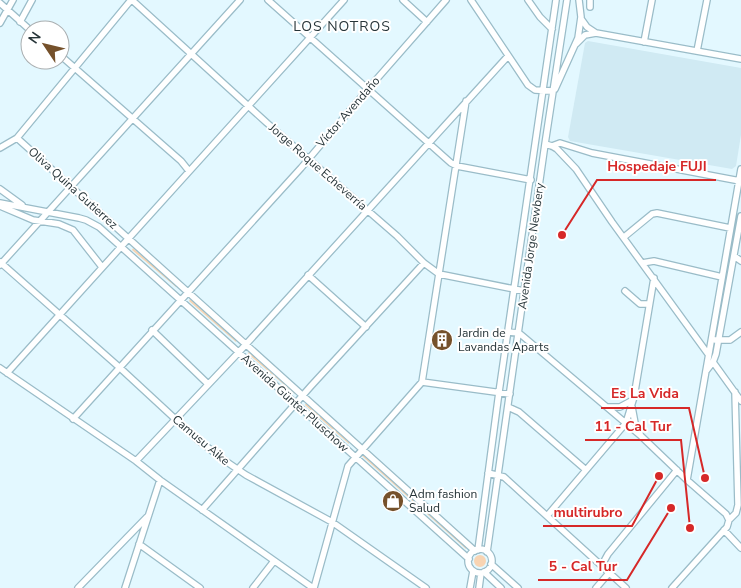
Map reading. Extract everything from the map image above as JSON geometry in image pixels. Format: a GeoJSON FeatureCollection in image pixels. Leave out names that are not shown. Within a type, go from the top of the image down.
{"type":"FeatureCollection","features":[{"type":"Feature","properties":{"kind":"street"},"geometry":{"type":"LineString","coordinates":[[0,23],[13,0]]}},
{"type":"Feature","properties":{"kind":"street"},"geometry":{"type":"LineString","coordinates":[[21,20],[32,0]]}},
{"type":"Feature","properties":{"kind":"street"},"geometry":{"type":"LineString","coordinates":[[0,148],[17,138],[131,0]]}},
{"type":"Feature","properties":{"kind":"street","name":"Jorge Roque Echeverría"},"geometry":{"type":"LineString","coordinates":[[131,0],[424,263],[439,274],[524,291]]}},
{"type":"Feature","properties":{"kind":"street"},"geometry":{"type":"LineString","coordinates":[[1,263],[240,0]]}},
{"type":"Feature","properties":{"kind":"street"},"geometry":{"type":"LineString","coordinates":[[268,0],[427,143],[457,166],[531,180]]}},
{"type":"Feature","properties":{"kind":"street"},"geometry":{"type":"LineString","coordinates":[[7,373],[344,0]]}},
{"type":"Feature","properties":{"kind":"street"},"geometry":{"type":"LineString","coordinates":[[403,0],[427,22]]}},
{"type":"Feature","properties":{"kind":"street","name":"Víctor Avendaño"},"geometry":{"type":"LineString","coordinates":[[72,419],[309,158],[446,0]]}},
{"type":"Feature","properties":{"kind":"street"},"geometry":{"type":"LineString","coordinates":[[471,0],[530,87],[544,91],[553,91],[558,85],[576,44],[580,28],[580,0]]}},
{"type":"Feature","properties":{"kind":"street"},"geometry":{"type":"LineString","coordinates":[[528,0],[540,17],[552,29]]}},
{"type":"Feature","properties":{"kind":"street","name":"Avenida Jorge Newbery"},"geometry":{"type":"LineString","coordinates":[[476,550],[556,0]]}},
{"type":"Feature","properties":{"kind":"street","name":"Avenida Jorge Newbery"},"geometry":{"type":"LineString","coordinates":[[486,552],[567,0]]}},
{"type":"Feature","properties":{"kind":"street"},"geometry":{"type":"LineString","coordinates":[[590,0],[590,7]]}},
{"type":"Feature","properties":{"kind":"street"},"geometry":{"type":"LineString","coordinates":[[644,42],[652,0]]}},
{"type":"Feature","properties":{"kind":"street"},"geometry":{"type":"LineString","coordinates":[[697,51],[707,0]]}},
{"type":"Feature","properties":{"kind":"street"},"geometry":{"type":"LineString","coordinates":[[0,4],[20,22]]}},
{"type":"Feature","properties":{"kind":"street"},"geometry":{"type":"LineString","coordinates":[[581,17],[584,24],[596,34]]}},
{"type":"Feature","properties":{"kind":"street"},"geometry":{"type":"LineString","coordinates":[[576,44],[585,35],[596,34],[741,59]]}},
{"type":"Feature","properties":{"kind":"street"},"geometry":{"type":"LineString","coordinates":[[136,461],[239,352],[508,56]]}},
{"type":"Feature","properties":{"kind":"street"},"geometry":{"type":"LineString","coordinates":[[70,64],[181,161],[189,171]]}},
{"type":"Feature","properties":{"kind":"street"},"geometry":{"type":"LineString","coordinates":[[0,368],[136,461],[202,510],[314,588],[347,468],[355,456],[422,382],[466,101]]}},
{"type":"Feature","properties":{"kind":"street","name":"Oliva Quina Gutierrez"},"geometry":{"type":"LineString","coordinates":[[17,138],[129,238]]}},
{"type":"Feature","properties":{"kind":"street"},"geometry":{"type":"LineString","coordinates":[[552,146],[560,143],[592,153],[740,181]]}},
{"type":"Feature","properties":{"kind":"street"},"geometry":{"type":"LineString","coordinates":[[545,144],[552,146],[563,154],[576,169],[708,354]]}},
{"type":"Feature","properties":{"kind":"street"},"geometry":{"type":"LineString","coordinates":[[686,480],[741,169]]}},
{"type":"Feature","properties":{"kind":"street"},"geometry":{"type":"LineString","coordinates":[[0,189],[26,208]]}},
{"type":"Feature","properties":{"kind":"street"},"geometry":{"type":"LineString","coordinates":[[0,205],[25,217],[59,224],[73,230],[102,268]]}},
{"type":"Feature","properties":{"kind":"street","name":"Avenida Günter Pluschow"},"geometry":{"type":"LineString","coordinates":[[0,205],[49,212],[94,223],[469,559]]}},
{"type":"Feature","properties":{"kind":"street"},"geometry":{"type":"LineString","coordinates":[[624,238],[652,214],[657,213],[730,228]]}},
{"type":"Feature","properties":{"kind":"street"},"geometry":{"type":"LineString","coordinates":[[704,372],[713,362],[719,340],[741,216]]}},
{"type":"Feature","properties":{"kind":"street","name":"Avenida Günter Pluschow"},"geometry":{"type":"LineString","coordinates":[[129,238],[476,550]]}},
{"type":"Feature","properties":{"kind":"street"},"geometry":{"type":"LineString","coordinates":[[734,256],[741,261]]}},
{"type":"Feature","properties":{"kind":"street"},"geometry":{"type":"LineString","coordinates":[[642,263],[654,261],[722,277]]}},
{"type":"Feature","properties":{"kind":"street","name":"Camusu Aike"},"geometry":{"type":"LineString","coordinates":[[1,263],[119,367],[198,440],[237,470],[332,522],[426,588]]}},
{"type":"Feature","properties":{"kind":"street"},"geometry":{"type":"LineString","coordinates":[[202,510],[311,386],[424,263]]}},
{"type":"Feature","properties":{"kind":"street"},"geometry":{"type":"LineString","coordinates":[[308,275],[366,327]]}},
{"type":"Feature","properties":{"kind":"street"},"geometry":{"type":"LineString","coordinates":[[547,516],[626,423],[632,402],[654,278]]}},
{"type":"Feature","properties":{"kind":"street"},"geometry":{"type":"LineString","coordinates":[[626,291],[640,304],[649,304]]}},
{"type":"Feature","properties":{"kind":"street"},"geometry":{"type":"LineString","coordinates":[[152,330],[208,384]]}},
{"type":"Feature","properties":{"kind":"street"},"geometry":{"type":"LineString","coordinates":[[508,332],[519,333],[626,423],[686,480],[726,514],[729,520]]}},
{"type":"Feature","properties":{"kind":"street"},"geometry":{"type":"LineString","coordinates":[[710,339],[730,340],[741,332]]}},
{"type":"Feature","properties":{"kind":"street"},"geometry":{"type":"LineString","coordinates":[[713,362],[741,401]]}},
{"type":"Feature","properties":{"kind":"street"},"geometry":{"type":"LineString","coordinates":[[422,382],[510,394]]}},
{"type":"Feature","properties":{"kind":"street"},"geometry":{"type":"LineString","coordinates":[[672,588],[725,532],[729,520],[736,512],[738,505],[735,392]]}},
{"type":"Feature","properties":{"kind":"street"},"geometry":{"type":"LineString","coordinates":[[607,407],[620,407],[632,402]]}},
{"type":"Feature","properties":{"kind":"street"},"geometry":{"type":"LineString","coordinates":[[632,402],[635,423],[641,436]]}},
{"type":"Feature","properties":{"kind":"street"},"geometry":{"type":"LineString","coordinates":[[508,407],[519,412],[586,470]]}},
{"type":"Feature","properties":{"kind":"street"},"geometry":{"type":"LineString","coordinates":[[602,565],[608,554],[677,470]]}},
{"type":"Feature","properties":{"kind":"street"},"geometry":{"type":"LineString","coordinates":[[488,473],[504,477],[626,588]]}},
{"type":"Feature","properties":{"kind":"street"},"geometry":{"type":"LineString","coordinates":[[125,588],[160,480]]}},
{"type":"Feature","properties":{"kind":"street"},"geometry":{"type":"LineString","coordinates":[[78,588],[148,515]]}},
{"type":"Feature","properties":{"kind":"street"},"geometry":{"type":"LineString","coordinates":[[725,532],[741,542]]}},
{"type":"Feature","properties":{"kind":"street"},"geometry":{"type":"LineString","coordinates":[[725,532],[741,548]]}},
{"type":"Feature","properties":{"kind":"street"},"geometry":{"type":"LineString","coordinates":[[139,544],[200,588]]}},
{"type":"Feature","properties":{"kind":"street"},"geometry":{"type":"LineString","coordinates":[[479,588],[483,573],[489,569],[491,564],[491,557],[486,552],[476,550],[469,559],[469,566],[473,571],[483,573],[502,588]]}},
{"type":"Feature","properties":{"kind":"street"},"geometry":{"type":"LineString","coordinates":[[253,588],[274,560]]}},
{"type":"Feature","properties":{"kind":"street"},"geometry":{"type":"LineString","coordinates":[[491,564],[518,588]]}},
{"type":"Feature","properties":{"kind":"street"},"geometry":{"type":"LineString","coordinates":[[470,588],[473,571]]}},
{"type":"Feature","properties":{"kind":"street"},"geometry":{"type":"LineString","coordinates":[[596,588],[609,573]]}},
{"type":"Feature","properties":{"kind":"shaded area"},"geometry":{"type":"Polygon","coordinates":[[[588,41],[741,68],[741,135],[736,166],[732,169],[570,141],[568,137],[585,43],[588,41]]]}},
{"type":"Feature","properties":{"kind":"shaded area"},"geometry":{"type":"Polygon","coordinates":[[[133,248],[176,285],[176,287],[132,250],[133,248]]]}},
{"type":"Feature","properties":{"kind":"shaded area"},"geometry":{"type":"Polygon","coordinates":[[[190,299],[237,340],[236,342],[189,301],[190,299]]]}},
{"type":"Feature","properties":{"kind":"shaded area"},"geometry":{"type":"Polygon","coordinates":[[[249,351],[295,392],[295,394],[248,354],[249,351]]]}},
{"type":"Feature","properties":{"kind":"shaded area"},"geometry":{"type":"Polygon","coordinates":[[[306,403],[349,442],[349,444],[305,405],[306,403]]]}},
{"type":"Feature","properties":{"kind":"shaded area"},"geometry":{"type":"Polygon","coordinates":[[[363,454],[466,547],[466,549],[362,456],[363,454]]]}},
{"type":"Feature","properties":{"kind":"shaded area"},"geometry":{"type":"Polygon","coordinates":[[[480,555],[486,561],[480,567],[474,561],[480,555]]]}},
{"type":"Feature","properties":{"kind":"place","name":"Hospedaje FUJI"},"geometry":{"type":"Point","coordinates":[562,235]}},
{"type":"Feature","properties":{"kind":"place","name":"Jardin de Lavandas Aparts"},"geometry":{"type":"Point","coordinates":[442,340]}},
{"type":"Feature","properties":{"kind":"place","name":"multirubro"},"geometry":{"type":"Point","coordinates":[659,476]}},
{"type":"Feature","properties":{"kind":"place","name":"Es La Vida"},"geometry":{"type":"Point","coordinates":[705,478]}},
{"type":"Feature","properties":{"kind":"place","name":"Adm fashion Salud"},"geometry":{"type":"Point","coordinates":[393,501]}},
{"type":"Feature","properties":{"kind":"place","name":"5 - Cal Tur"},"geometry":{"type":"Point","coordinates":[671,508]}},
{"type":"Feature","properties":{"kind":"place","name":"11 - Cal Tur"},"geometry":{"type":"Point","coordinates":[690,528]}},
{"type":"Feature","properties":{"kind":"district","name":"LOS NOTROS"},"geometry":{"type":"Point","coordinates":[342,26]}}]}
